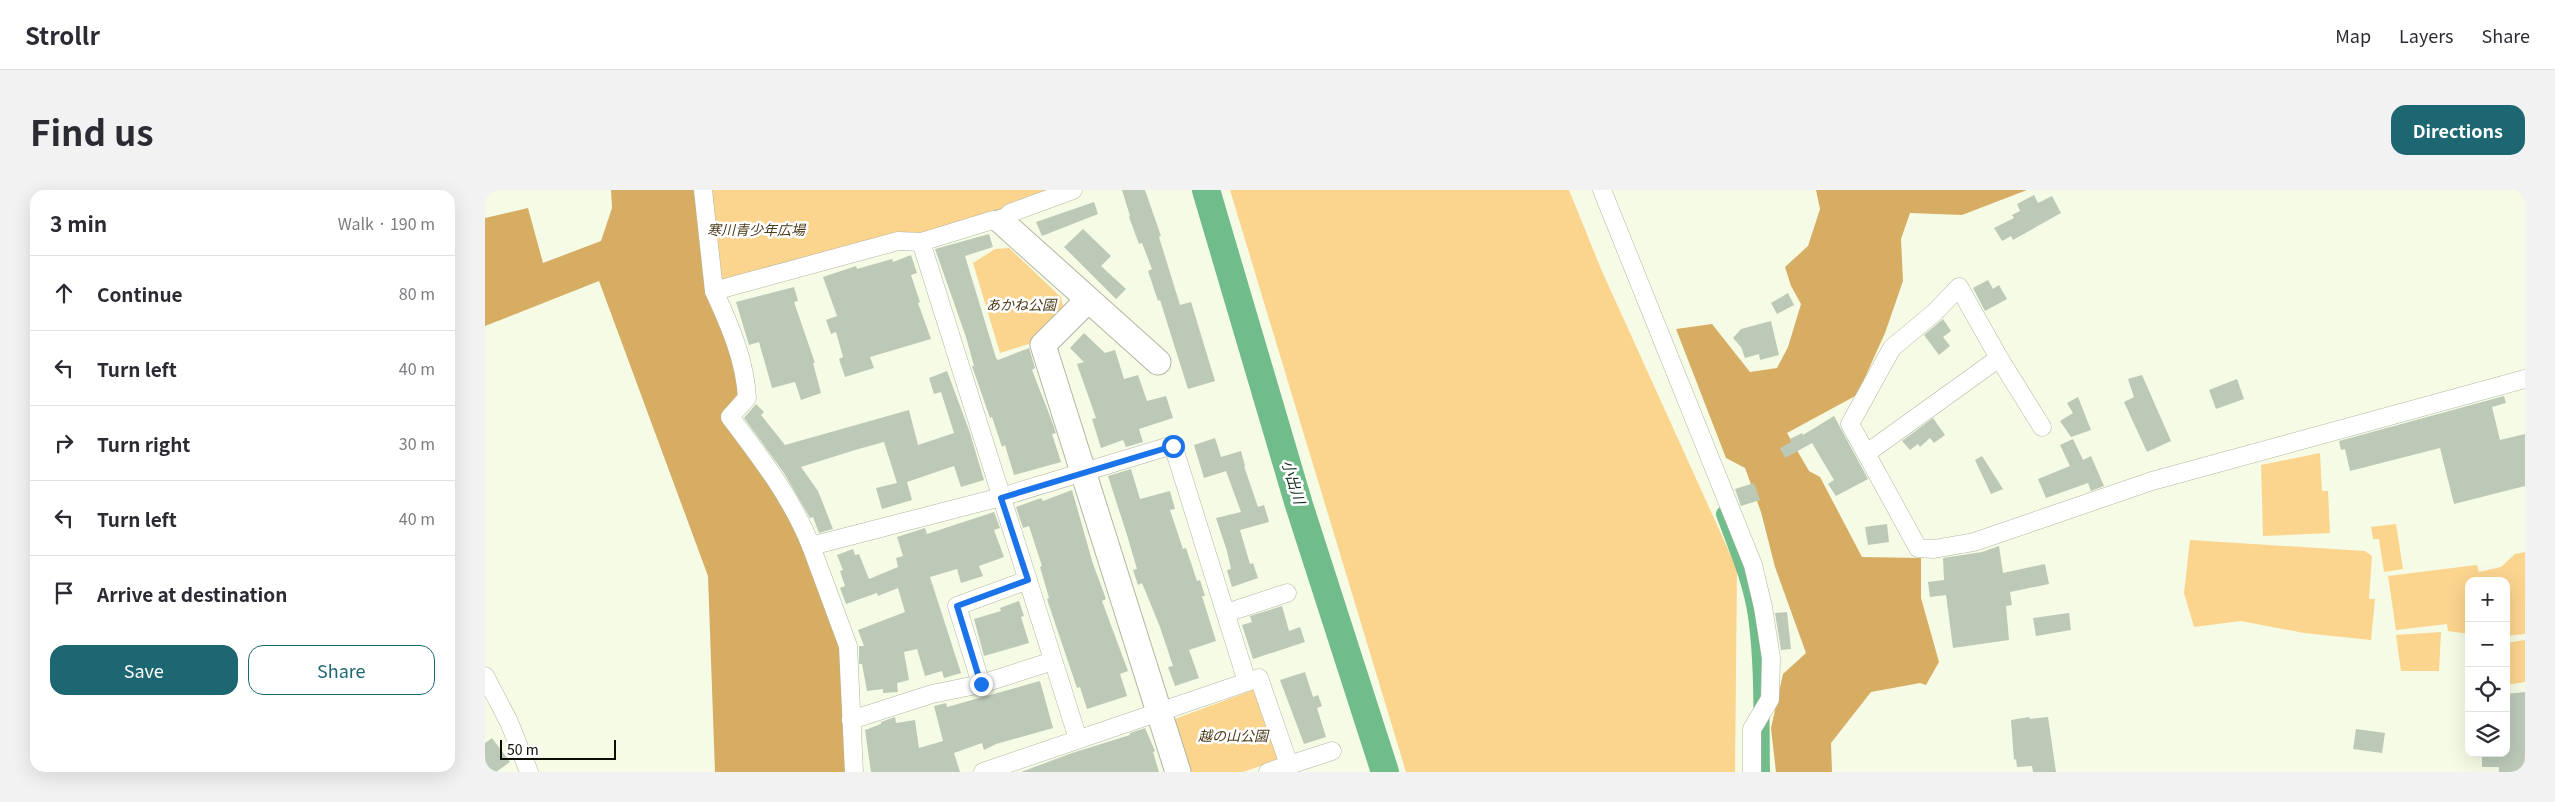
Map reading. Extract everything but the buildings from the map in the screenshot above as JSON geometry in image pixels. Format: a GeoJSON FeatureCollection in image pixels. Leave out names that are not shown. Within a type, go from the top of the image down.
{"type":"FeatureCollection","features":[{"type":"Feature","properties":{"kind":"street"},"geometry":{"type":"LineString","coordinates":[[703,190],[714,291],[733,331],[746,378],[747,398],[731,417],[773,474],[799,517],[848,646],[854,772]]}},
{"type":"Feature","properties":{"kind":"street"},"geometry":{"type":"LineString","coordinates":[[1003,222],[1010,213],[1073,190]]}},
{"type":"Feature","properties":{"kind":"street"},"geometry":{"type":"LineString","coordinates":[[1603,190],[1753,565],[1763,607],[1771,658],[1770,700],[1752,729],[1752,772]]}},
{"type":"Feature","properties":{"kind":"street"},"geometry":{"type":"LineString","coordinates":[[714,291],[898,241],[921,242],[993,220],[1003,222],[1157,362]]}},
{"type":"Feature","properties":{"kind":"street"},"geometry":{"type":"LineString","coordinates":[[921,242],[1078,739]]}},
{"type":"Feature","properties":{"kind":"street"},"geometry":{"type":"LineString","coordinates":[[2042,427],[1999,358],[1959,287],[1935,312],[1892,348],[1850,424],[1918,548],[1934,549],[1974,542],[2152,481],[2525,379]]}},
{"type":"Feature","properties":{"kind":"street"},"geometry":{"type":"LineString","coordinates":[[1088,300],[1043,345],[1178,772]]}},
{"type":"Feature","properties":{"kind":"street"},"geometry":{"type":"LineString","coordinates":[[1867,453],[1999,358]]}},
{"type":"Feature","properties":{"kind":"street"},"geometry":{"type":"LineString","coordinates":[[811,546],[1001,498],[1173,446],[1247,682]]}},
{"type":"Feature","properties":{"kind":"street"},"geometry":{"type":"LineString","coordinates":[[981,684],[957,606],[1028,580]]}},
{"type":"Feature","properties":{"kind":"street"},"geometry":{"type":"LineString","coordinates":[[1226,613],[1287,593]]}},
{"type":"Feature","properties":{"kind":"street"},"geometry":{"type":"LineString","coordinates":[[851,720],[932,694],[981,684],[1053,661]]}},
{"type":"Feature","properties":{"kind":"street"},"geometry":{"type":"LineString","coordinates":[[485,676],[509,722],[529,772]]}},
{"type":"Feature","properties":{"kind":"street"},"geometry":{"type":"LineString","coordinates":[[983,772],[1259,678],[1289,765]]}},
{"type":"Feature","properties":{"kind":"street"},"geometry":{"type":"LineString","coordinates":[[1268,772],[1332,751]]}},
{"type":"Feature","properties":{"kind":"green space","name":"寒川青少年広場"},"geometry":{"type":"Polygon","coordinates":[[[710,190],[1056,190],[1015,205],[931,230],[847,253],[719,283],[710,190]]]}},
{"type":"Feature","properties":{"kind":"green space"},"geometry":{"type":"Polygon","coordinates":[[[1230,190],[1569,190],[1601,269],[1737,569],[1735,772],[1406,772],[1230,190]]]}},
{"type":"Feature","properties":{"kind":"green space","name":"あかね公園"},"geometry":{"type":"Polygon","coordinates":[[[1009,248],[1061,297],[1064,312],[1035,342],[1000,353],[973,263],[995,249],[1009,248]]]}},
{"type":"Feature","properties":{"kind":"green space"},"geometry":{"type":"Polygon","coordinates":[[[2320,453],[2322,491],[2328,491],[2330,533],[2263,536],[2261,465],[2320,453]]]}},
{"type":"Feature","properties":{"kind":"green space"},"geometry":{"type":"Polygon","coordinates":[[[2396,524],[2403,569],[2384,572],[2379,539],[2373,539],[2371,527],[2396,524]]]}},
{"type":"Feature","properties":{"kind":"green space"},"geometry":{"type":"Polygon","coordinates":[[[2190,540],[2365,551],[2372,556],[2369,599],[2375,599],[2371,640],[2304,633],[2241,621],[2194,627],[2184,593],[2190,540]]]}},
{"type":"Feature","properties":{"kind":"green space"},"geometry":{"type":"Polygon","coordinates":[[[2525,552],[2525,634],[2510,636],[2510,577],[2465,577],[2465,633],[2448,631],[2447,624],[2396,630],[2388,576],[2477,565],[2479,572],[2501,567],[2515,554],[2525,552]]]}},
{"type":"Feature","properties":{"kind":"green space"},"geometry":{"type":"Polygon","coordinates":[[[2441,632],[2439,671],[2401,671],[2396,635],[2441,632]]]}},
{"type":"Feature","properties":{"kind":"green space"},"geometry":{"type":"Polygon","coordinates":[[[2525,640],[2525,682],[2510,684],[2510,642],[2525,640]]]}},
{"type":"Feature","properties":{"kind":"green space","name":"越の山公園"},"geometry":{"type":"Polygon","coordinates":[[[1256,689],[1280,759],[1243,772],[1187,772],[1172,720],[1256,689]]]}},
{"type":"Feature","properties":{"kind":"shaded area"},"geometry":{"type":"Polygon","coordinates":[[[611,190],[697,190],[741,381],[742,396],[725,417],[794,520],[841,648],[849,772],[715,772],[708,576],[599,281],[485,326],[485,218],[528,208],[543,263],[601,241],[612,208],[611,190]]]}},
{"type":"Feature","properties":{"kind":"shaded area"},"geometry":{"type":"Polygon","coordinates":[[[1816,190],[2027,190],[1962,215],[1910,213],[1901,239],[1903,281],[1885,333],[1857,395],[1787,433],[1809,471],[1820,477],[1862,557],[1921,558],[1921,598],[1939,662],[1926,685],[1920,683],[1871,692],[1831,743],[1832,772],[1776,772],[1771,728],[1783,674],[1806,653],[1775,567],[1761,512],[1745,468],[1726,458],[1676,329],[1712,324],[1750,372],[1777,368],[1788,347],[1801,304],[1791,286],[1785,267],[1808,246],[1820,209],[1816,190]]]}},
{"type":"Feature","properties":{"kind":"waterway","name":"小出川"},"geometry":{"type":"LineString","coordinates":[[1206,190],[1299,505],[1385,772]]}},
{"type":"Feature","properties":{"kind":"waterway"},"geometry":{"type":"LineString","coordinates":[[1724,514],[1747,577],[1756,616],[1761,674],[1762,772]]}},
{"type":"Feature","properties":{"kind":"route"},"geometry":{"type":"LineString","coordinates":[[981,684],[957,606],[1028,580],[1001,498],[1173,446]]}}]}
